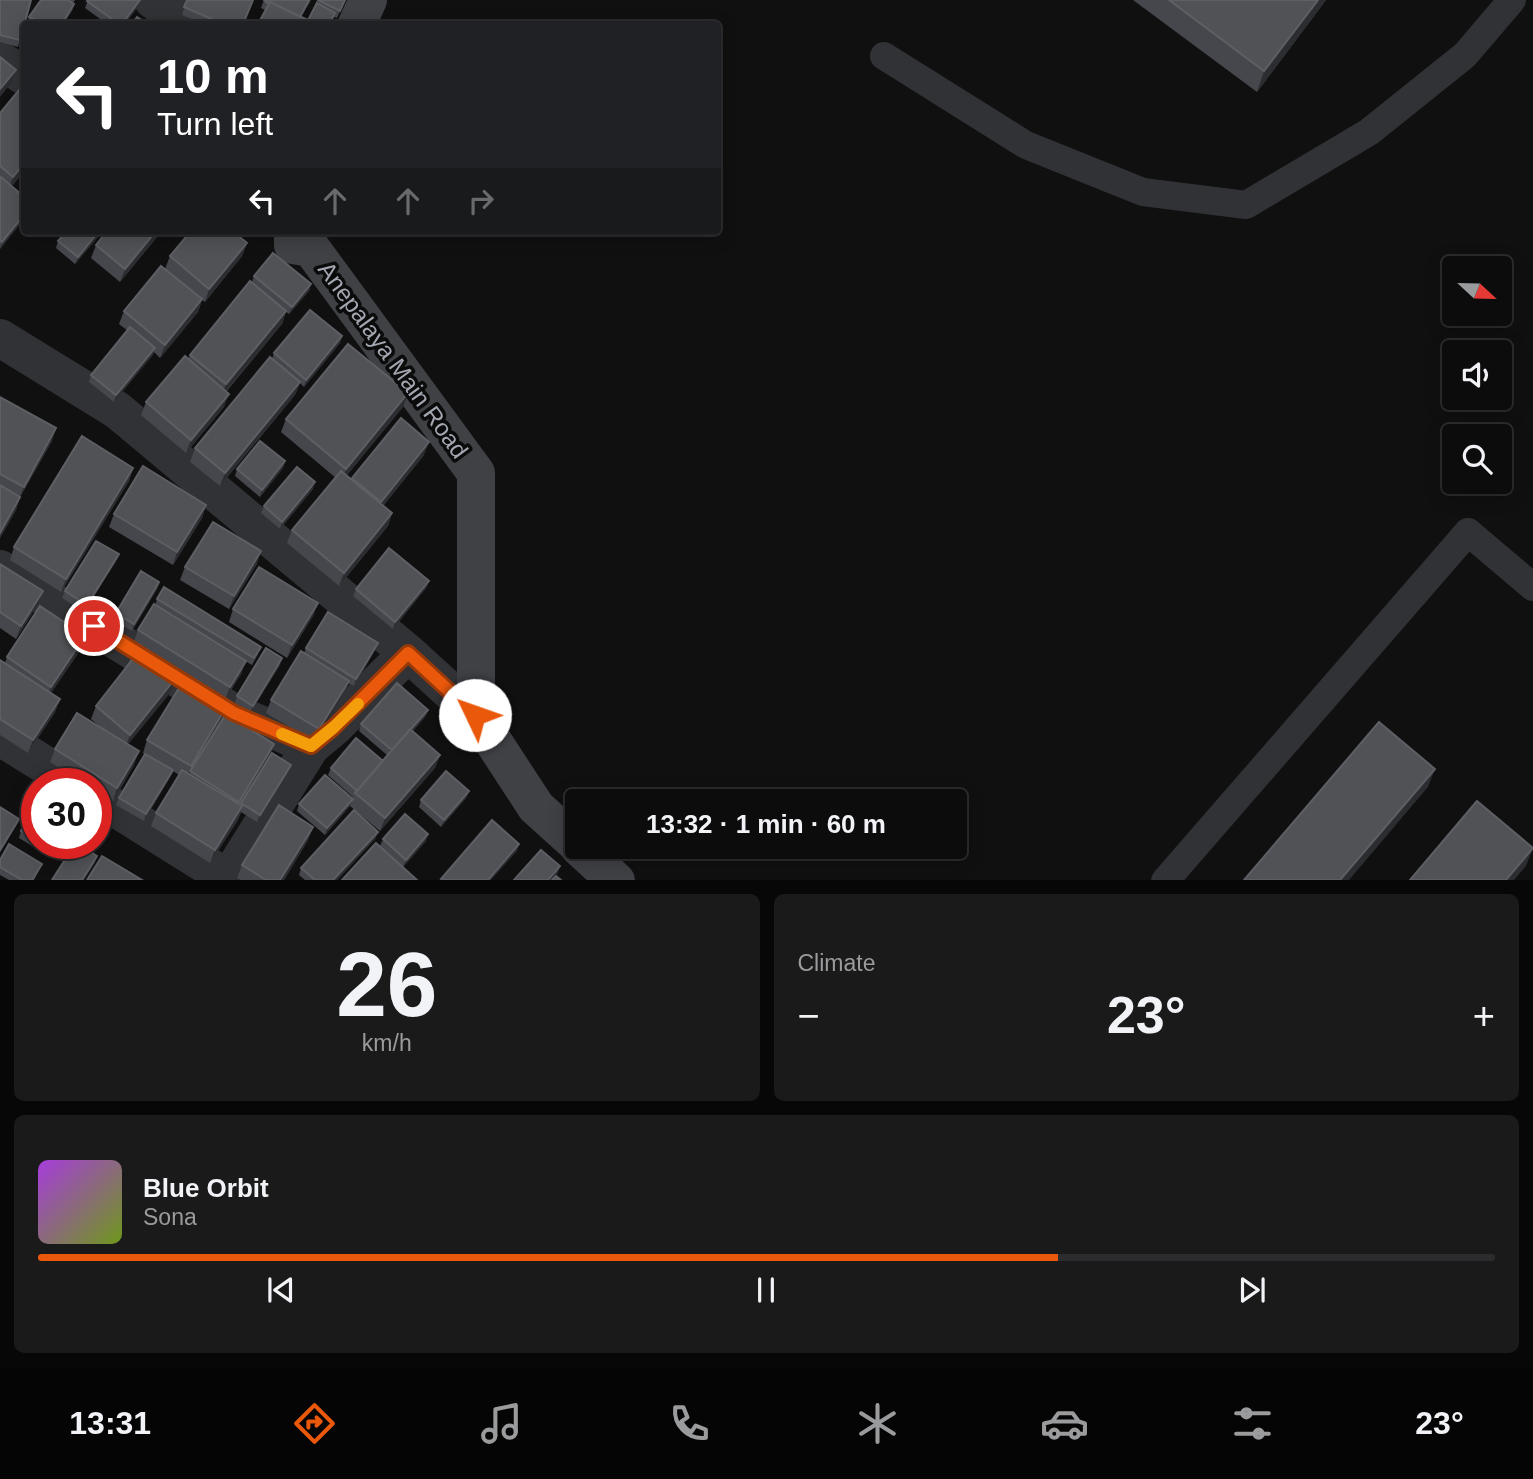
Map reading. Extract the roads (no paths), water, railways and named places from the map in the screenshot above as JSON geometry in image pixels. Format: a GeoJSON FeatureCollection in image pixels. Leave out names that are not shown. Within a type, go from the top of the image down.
{"type":"FeatureCollection","features":[{"type":"Feature","properties":{"kind":"street"},"geometry":{"type":"LineString","coordinates":[[153,0],[183,21]]}},
{"type":"Feature","properties":{"kind":"street"},"geometry":{"type":"LineString","coordinates":[[358,21],[368,0]]}},
{"type":"Feature","properties":{"kind":"street"},"geometry":{"type":"LineString","coordinates":[[0,60],[21,74]]}},
{"type":"Feature","properties":{"kind":"street","name":"Anepalaya Main Road"},"geometry":{"type":"LineString","coordinates":[[285,236],[312,248],[475,473],[475,715]]}},
{"type":"Feature","properties":{"kind":"street"},"geometry":{"type":"LineString","coordinates":[[0,338],[117,410],[408,653],[475,715],[536,807],[565,834]]}},
{"type":"Feature","properties":{"kind":"street"},"geometry":{"type":"LineString","coordinates":[[0,569],[234,713],[311,746]]}},
{"type":"Feature","properties":{"kind":"street"},"geometry":{"type":"LineString","coordinates":[[112,806],[229,880],[311,746],[334,727],[408,653]]}},
{"type":"Feature","properties":{"kind":"street"},"geometry":{"type":"LineString","coordinates":[[0,737],[50,768]]}},
{"type":"Feature","properties":{"kind":"street"},"geometry":{"type":"LineString","coordinates":[[593,859],[616,880]]}},
{"type":"Feature","properties":{"kind":"lane"},"geometry":{"type":"LineString","coordinates":[[884,56],[1026,145],[1143,192],[1246,205],[1369,132],[1465,55],[1512,0]]}},
{"type":"Feature","properties":{"kind":"lane"},"geometry":{"type":"LineString","coordinates":[[1165,880],[1468,532],[1533,587]]}}]}
